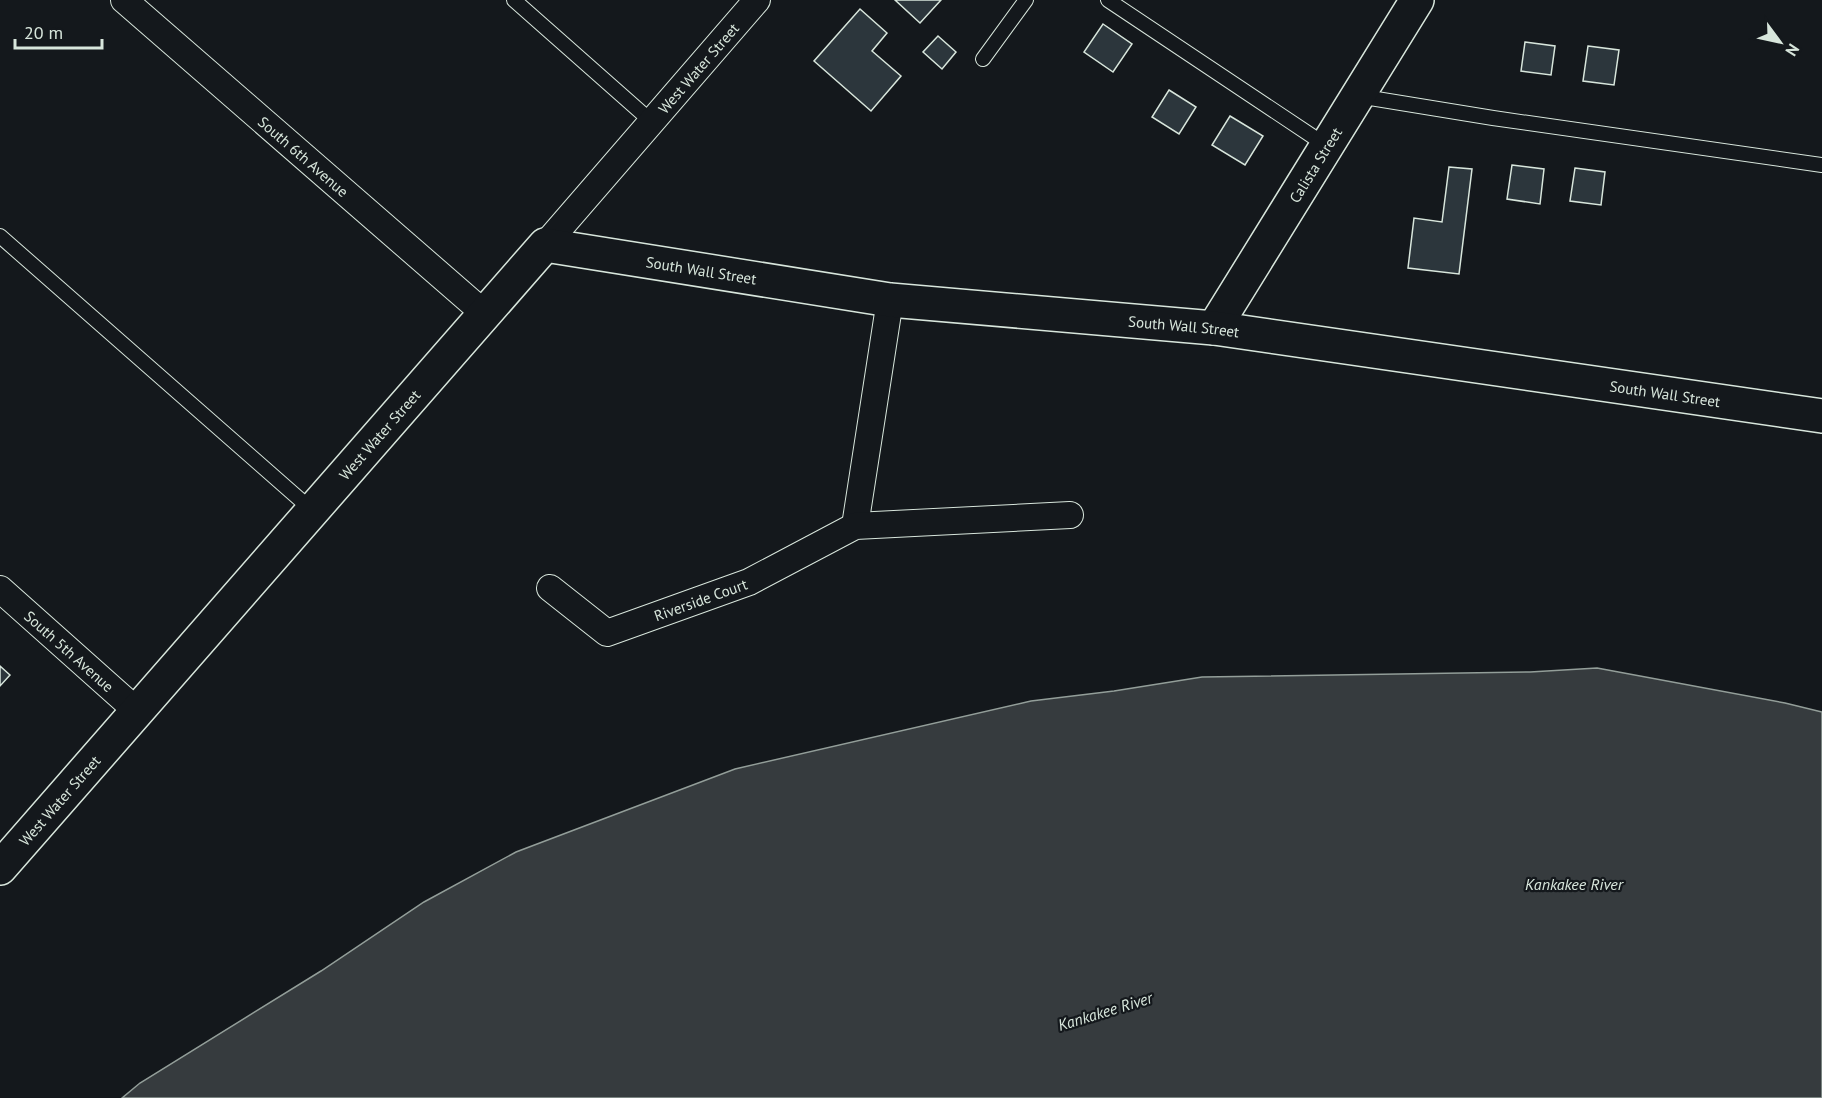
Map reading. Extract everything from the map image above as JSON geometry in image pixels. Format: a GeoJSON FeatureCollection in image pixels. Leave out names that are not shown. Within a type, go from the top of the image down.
{"type":"FeatureCollection","features":[{"type":"Feature","properties":{"kind":"main road","name":"Calista Street"},"geometry":{"type":"LineString","coordinates":[[1214,328],[1418,0]]}},
{"type":"Feature","properties":{"kind":"main road","name":"West Water Street"},"geometry":{"type":"LineString","coordinates":[[0,868],[544,245]]}},
{"type":"Feature","properties":{"kind":"main road","name":"South Wall Street"},"geometry":{"type":"LineString","coordinates":[[544,245],[890,300],[1214,328],[1822,417]]}},
{"type":"Feature","properties":{"kind":"street","name":"South 6th Avenue"},"geometry":{"type":"LineString","coordinates":[[123,0],[485,314]]}},
{"type":"Feature","properties":{"kind":"street","name":"West Water Street"},"geometry":{"type":"LineString","coordinates":[[544,245],[757,0]]}},
{"type":"Feature","properties":{"kind":"street"},"geometry":{"type":"LineString","coordinates":[[855,526],[890,300]]}},
{"type":"Feature","properties":{"kind":"street","name":"Riverside Court"},"geometry":{"type":"LineString","coordinates":[[550,588],[607,633],[749,582],[855,526],[1070,515]]}},
{"type":"Feature","properties":{"kind":"street","name":"South 5th Avenue"},"geometry":{"type":"LineString","coordinates":[[0,589],[138,712]]}},
{"type":"Feature","properties":{"kind":"lane"},"geometry":{"type":"LineString","coordinates":[[514,0],[652,122]]}},
{"type":"Feature","properties":{"kind":"lane"},"geometry":{"type":"LineString","coordinates":[[983,59],[1026,0]]}},
{"type":"Feature","properties":{"kind":"lane"},"geometry":{"type":"LineString","coordinates":[[1108,0],[1327,147]]}},
{"type":"Feature","properties":{"kind":"lane"},"geometry":{"type":"LineString","coordinates":[[1358,96],[1504,120],[1822,165]]}},
{"type":"Feature","properties":{"kind":"lane"},"geometry":{"type":"LineString","coordinates":[[0,236],[313,511]]}},
{"type":"Feature","properties":{"kind":"water","name":"Kankakee River"},"geometry":{"type":"Polygon","coordinates":[[[1597,668],[1822,712],[1822,1098],[122,1098],[140,1083],[321,971],[424,902],[516,852],[735,769],[1031,701],[1202,677],[1530,672],[1597,668]]]}},
{"type":"Feature","properties":{"kind":"building"},"geometry":{"type":"Polygon","coordinates":[[[895,0],[941,0],[920,23],[895,0]]]}},
{"type":"Feature","properties":{"kind":"building"},"geometry":{"type":"Polygon","coordinates":[[[860,9],[887,33],[872,51],[901,76],[871,111],[814,61],[860,9]]]}},
{"type":"Feature","properties":{"kind":"building"},"geometry":{"type":"Polygon","coordinates":[[[1103,24],[1132,44],[1113,72],[1084,52],[1103,24]]]}},
{"type":"Feature","properties":{"kind":"building"},"geometry":{"type":"Polygon","coordinates":[[[938,36],[956,52],[942,69],[923,52],[938,36]]]}},
{"type":"Feature","properties":{"kind":"building"},"geometry":{"type":"Polygon","coordinates":[[[1525,42],[1555,46],[1551,75],[1521,71],[1525,42]]]}},
{"type":"Feature","properties":{"kind":"building"},"geometry":{"type":"Polygon","coordinates":[[[1588,46],[1619,50],[1614,85],[1583,81],[1588,46]]]}},
{"type":"Feature","properties":{"kind":"building"},"geometry":{"type":"Polygon","coordinates":[[[1169,90],[1196,107],[1179,134],[1152,117],[1169,90]]]}},
{"type":"Feature","properties":{"kind":"building"},"geometry":{"type":"Polygon","coordinates":[[[1230,116],[1263,136],[1245,165],[1212,145],[1230,116]]]}},
{"type":"Feature","properties":{"kind":"building"},"geometry":{"type":"Polygon","coordinates":[[[1512,165],[1544,169],[1540,204],[1507,199],[1512,165]]]}},
{"type":"Feature","properties":{"kind":"building"},"geometry":{"type":"Polygon","coordinates":[[[1449,167],[1472,169],[1459,274],[1408,268],[1414,218],[1442,222],[1449,167]]]}},
{"type":"Feature","properties":{"kind":"building"},"geometry":{"type":"Polygon","coordinates":[[[1575,168],[1605,172],[1601,205],[1570,201],[1575,168]]]}},
{"type":"Feature","properties":{"kind":"building"},"geometry":{"type":"Polygon","coordinates":[[[0,666],[10,675],[0,686],[0,666]]]}}]}
